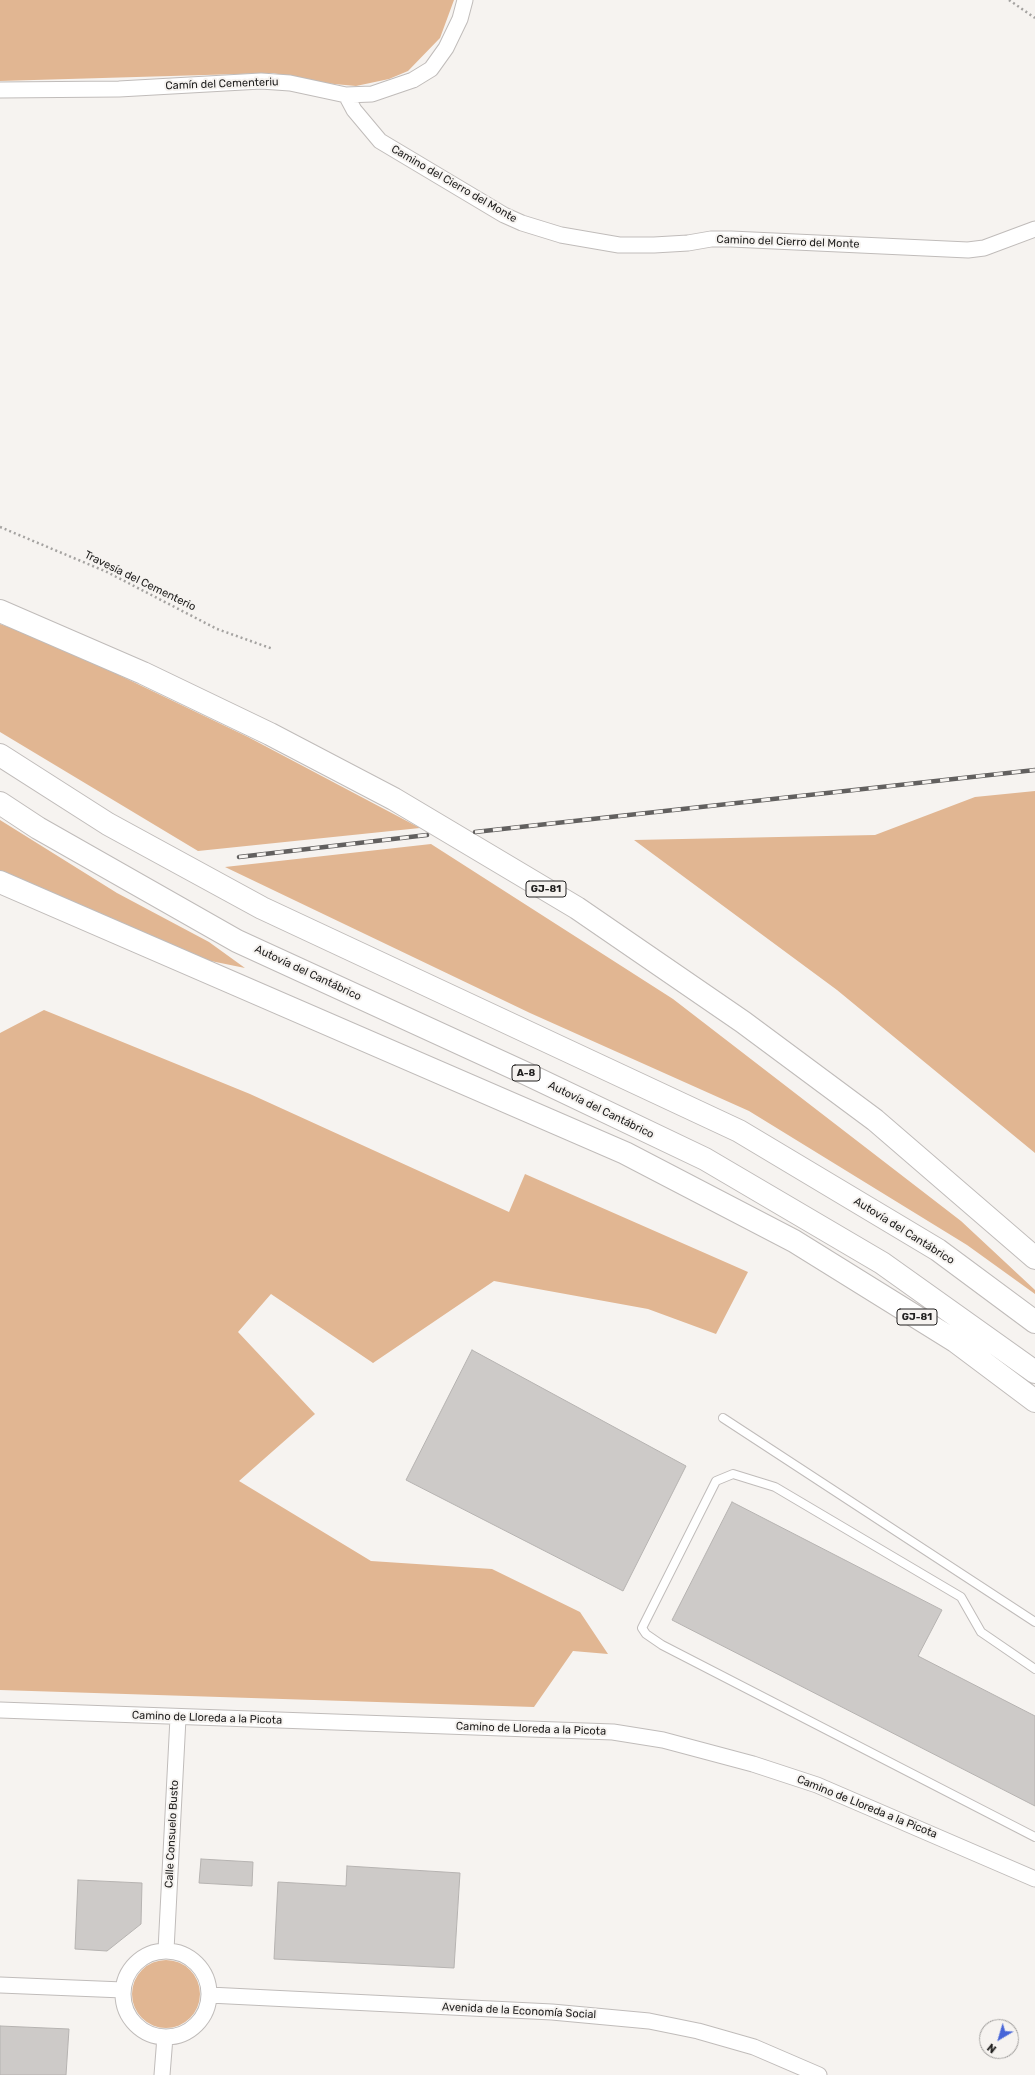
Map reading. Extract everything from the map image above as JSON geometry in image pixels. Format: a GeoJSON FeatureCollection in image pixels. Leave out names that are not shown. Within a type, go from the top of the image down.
{"type":"FeatureCollection","features":[{"type":"Feature","properties":{"kind":"highway","name":"GJ-81"},"geometry":{"type":"LineString","coordinates":[[0,610],[144,673],[325,763],[394,799],[577,908],[743,1022],[875,1120],[1035,1258]]}},
{"type":"Feature","properties":{"kind":"highway","name":"Autovía del Cantábrico"},"geometry":{"type":"LineString","coordinates":[[0,755],[108,824],[262,908],[739,1131],[938,1250],[1035,1322]]}},
{"type":"Feature","properties":{"kind":"highway","name":"Autovía del Cantábrico"},"geometry":{"type":"LineString","coordinates":[[0,803],[38,828],[237,941],[527,1074],[705,1159],[882,1263],[1035,1372]]}},
{"type":"Feature","properties":{"kind":"highway","name":"GJ-81"},"geometry":{"type":"LineString","coordinates":[[0,882],[625,1153],[794,1241],[955,1341],[1035,1400]]}},
{"type":"Feature","properties":{"kind":"street","name":"Camín del Cementeriu"},"geometry":{"type":"LineString","coordinates":[[0,90],[119,89],[261,81],[290,83],[346,95],[372,94],[413,80],[431,69],[446,48],[453,34],[460,19],[465,0]]}},
{"type":"Feature","properties":{"kind":"street","name":"Camino del Cierro del Monte"},"geometry":{"type":"LineString","coordinates":[[346,95],[354,110],[380,141],[504,215],[522,223],[561,235],[619,245],[654,245],[688,243],[710,239],[731,239],[968,250],[984,248],[1035,230]]}},
{"type":"Feature","properties":{"kind":"street","name":"Camino de Lloreda a la Picota"},"geometry":{"type":"LineString","coordinates":[[0,1710],[178,1718],[613,1732],[663,1740],[753,1764],[816,1785],[1035,1879]]}},
{"type":"Feature","properties":{"kind":"street","name":"Calle Consuelo Busto"},"geometry":{"type":"LineString","coordinates":[[166,1950],[178,1718]]}},
{"type":"Feature","properties":{"kind":"street"},"geometry":{"type":"LineString","coordinates":[[166,1950],[179,1953],[192,1959],[201,1968],[207,1981],[209,1994],[207,2008],[200,2020],[191,2029],[178,2035],[165,2037],[151,2034],[139,2027],[130,2016],[124,2004],[123,1990],[126,1977],[137,1962],[153,1952],[166,1950]]}},
{"type":"Feature","properties":{"kind":"street"},"geometry":{"type":"LineString","coordinates":[[0,1985],[123,1990]]}},
{"type":"Feature","properties":{"kind":"street","name":"Avenida de la Economía Social"},"geometry":{"type":"LineString","coordinates":[[209,1994],[552,2012],[649,2021],[698,2031],[754,2047],[819,2075]]}},
{"type":"Feature","properties":{"kind":"street"},"geometry":{"type":"LineString","coordinates":[[162,2075],[165,2037]]}},
{"type":"Feature","properties":{"kind":"lane"},"geometry":{"type":"LineString","coordinates":[[724,1418],[1035,1622]]}},
{"type":"Feature","properties":{"kind":"lane"},"geometry":{"type":"LineString","coordinates":[[1035,1669],[982,1632],[961,1597],[775,1487],[733,1474],[716,1481],[642,1628],[646,1634],[662,1645],[1035,1837]]}},
{"type":"Feature","properties":{"kind":"path"},"geometry":{"type":"LineString","coordinates":[[1009,0],[1035,18]]}},
{"type":"Feature","properties":{"kind":"path","name":"Travesía del Cementerio"},"geometry":{"type":"LineString","coordinates":[[0,527],[107,572],[217,629],[273,649]]}},
{"type":"Feature","properties":{"kind":"shaded area"},"geometry":{"type":"Polygon","coordinates":[[[0,0],[454,0],[440,38],[408,71],[389,79],[356,86],[323,83],[273,73],[0,81],[0,0]]]}},
{"type":"Feature","properties":{"kind":"shaded area"},"geometry":{"type":"Polygon","coordinates":[[[0,624],[48,641],[248,737],[420,828],[198,851],[0,732],[0,624]]]}},
{"type":"Feature","properties":{"kind":"shaded area"},"geometry":{"type":"Polygon","coordinates":[[[1035,791],[1035,1153],[837,990],[634,840],[875,835],[975,797],[1035,791]]]}},
{"type":"Feature","properties":{"kind":"shaded area"},"geometry":{"type":"Polygon","coordinates":[[[0,820],[117,893],[209,942],[245,968],[201,959],[0,871],[0,820]]]}},
{"type":"Feature","properties":{"kind":"shaded area"},"geometry":{"type":"Polygon","coordinates":[[[431,844],[673,999],[961,1221],[1035,1290],[1035,1294],[967,1245],[749,1111],[530,1013],[225,867],[431,844]]]}},
{"type":"Feature","properties":{"kind":"shaded area"},"geometry":{"type":"Polygon","coordinates":[[[44,1010],[250,1094],[509,1212],[525,1174],[748,1272],[716,1334],[648,1309],[494,1281],[373,1363],[271,1294],[238,1332],[315,1414],[239,1481],[371,1561],[492,1569],[580,1612],[608,1654],[573,1651],[534,1707],[0,1690],[0,1033],[44,1010]]]}},
{"type":"Feature","properties":{"kind":"shaded area"},"geometry":{"type":"Polygon","coordinates":[[[166,1960],[179,1963],[190,1970],[197,1981],[200,1994],[197,2007],[190,2018],[179,2025],[166,2028],[153,2025],[142,2018],[135,2007],[132,1994],[135,1981],[142,1970],[153,1963],[166,1960]]]}},
{"type":"Feature","properties":{"kind":"building"},"geometry":{"type":"Polygon","coordinates":[[[472,1350],[686,1466],[623,1591],[406,1480],[472,1350]]]}},
{"type":"Feature","properties":{"kind":"building"},"geometry":{"type":"Polygon","coordinates":[[[732,1502],[942,1610],[918,1656],[1035,1716],[1035,1806],[672,1620],[732,1502]]]}},
{"type":"Feature","properties":{"kind":"building"},"geometry":{"type":"Polygon","coordinates":[[[201,1859],[253,1862],[252,1886],[199,1883],[201,1859]]]}},
{"type":"Feature","properties":{"kind":"building"},"geometry":{"type":"Polygon","coordinates":[[[347,1866],[460,1873],[454,1968],[274,1959],[278,1882],[346,1886],[347,1866]]]}},
{"type":"Feature","properties":{"kind":"building"},"geometry":{"type":"Polygon","coordinates":[[[78,1880],[142,1883],[141,1924],[107,1951],[75,1949],[78,1880]]]}},
{"type":"Feature","properties":{"kind":"building"},"geometry":{"type":"Polygon","coordinates":[[[0,2026],[69,2029],[66,2075],[0,2075],[0,2026]]]}},
{"type":"Feature","properties":{"kind":"railway"},"geometry":{"type":"LineString","coordinates":[[475,832],[1035,770]]}},
{"type":"Feature","properties":{"kind":"railway"},"geometry":{"type":"LineString","coordinates":[[239,857],[427,835]]}}]}
